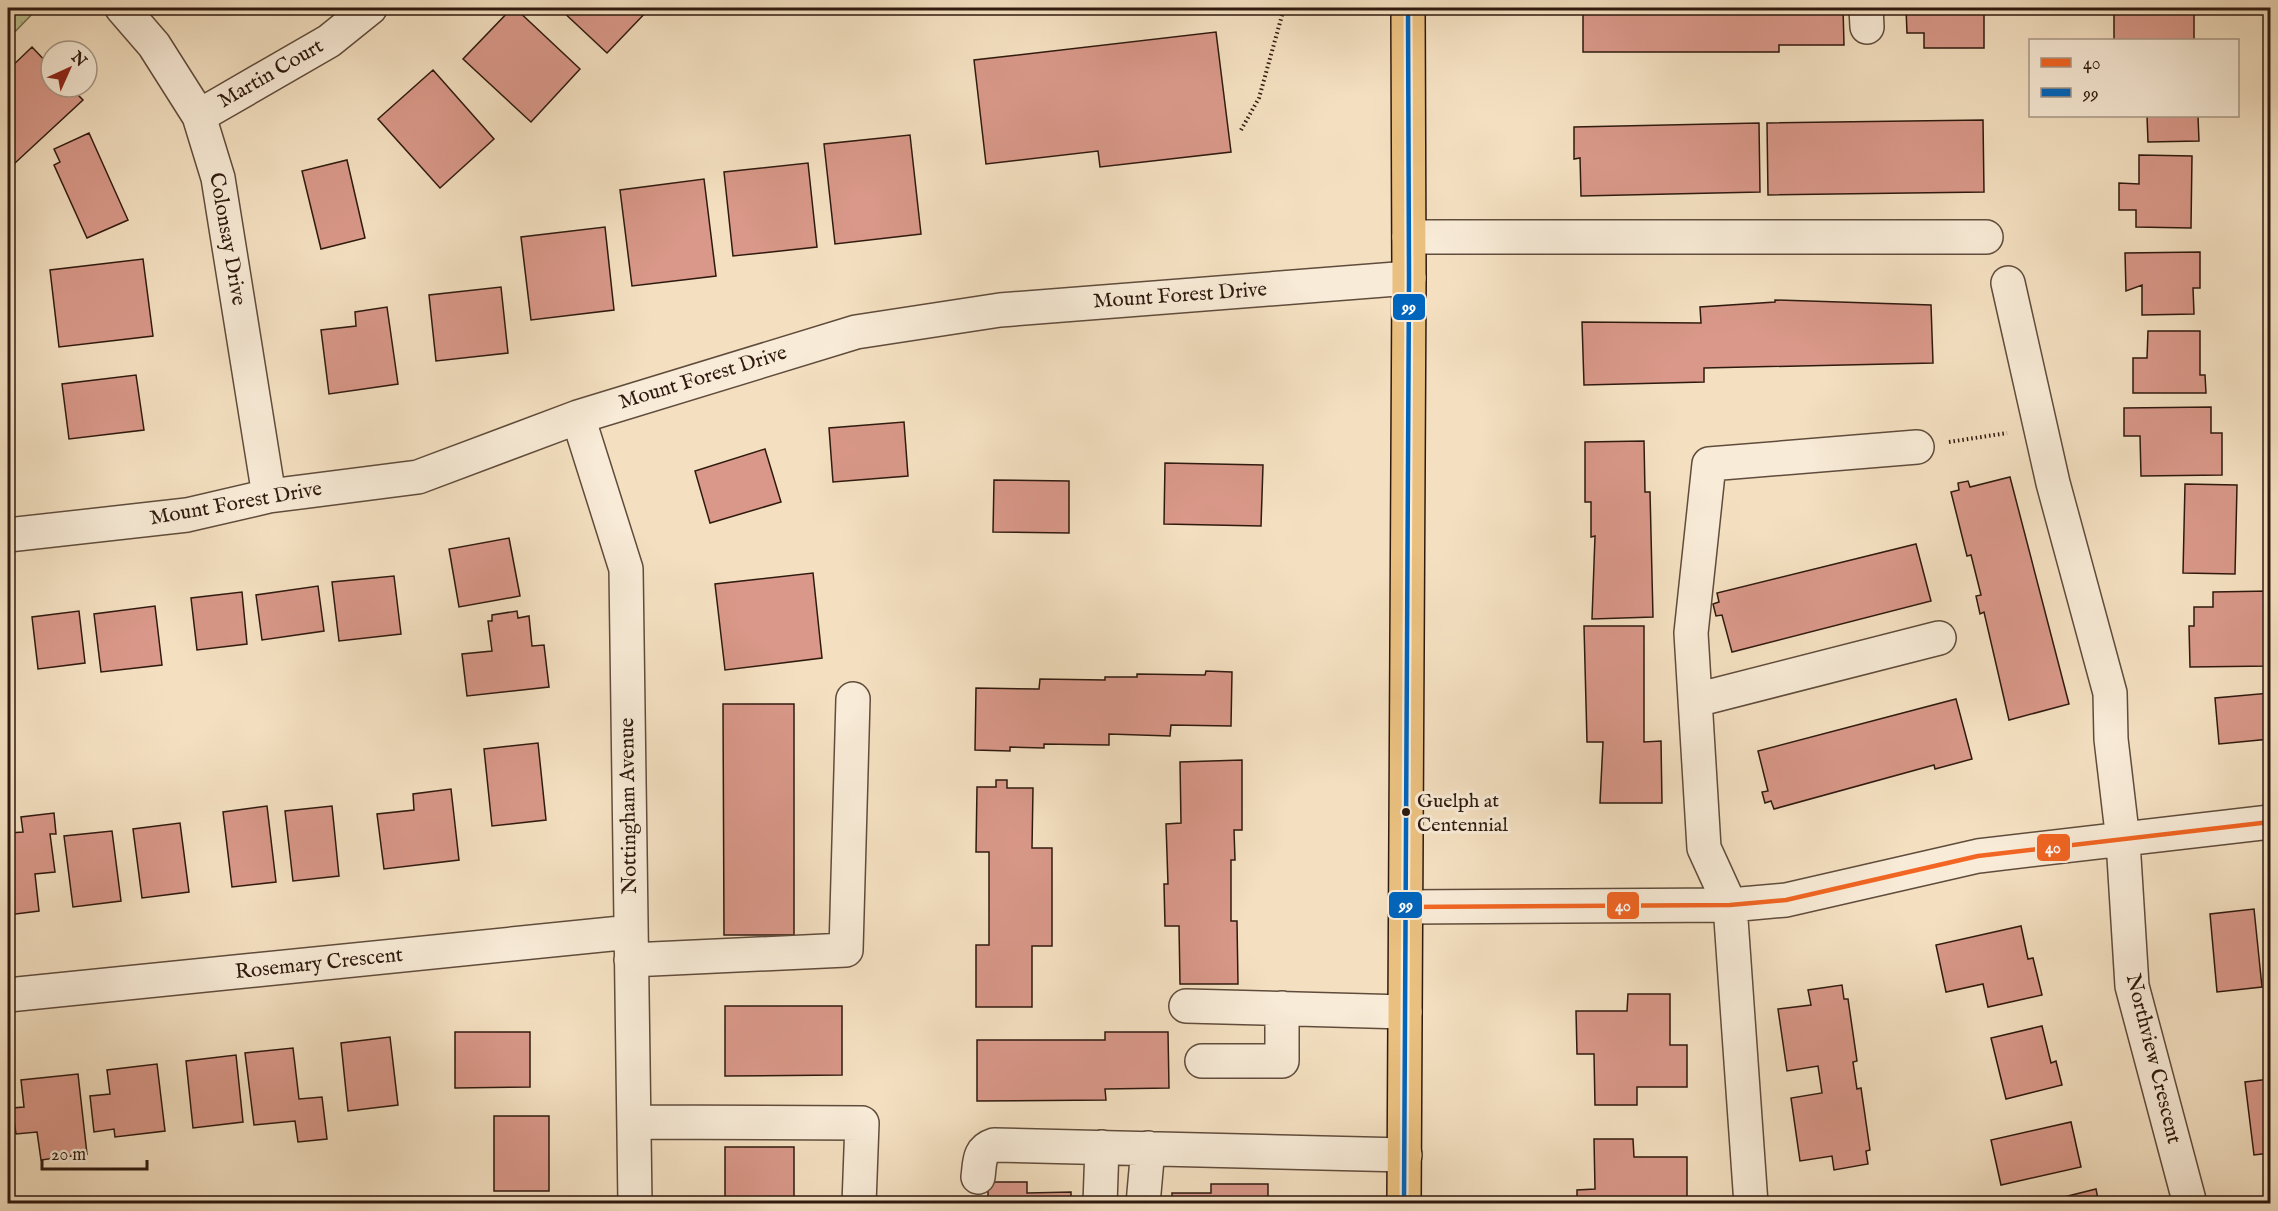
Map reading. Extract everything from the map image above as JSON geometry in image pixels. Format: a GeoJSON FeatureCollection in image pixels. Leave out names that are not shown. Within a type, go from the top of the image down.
{"type":"FeatureCollection","features":[{"type":"Feature","properties":{"kind":"main road"},"geometry":{"type":"LineString","coordinates":[[1404,1203],[1409,278],[1408,8]]}},
{"type":"Feature","properties":{"kind":"street","name":"Colonsay Drive"},"geometry":{"type":"LineString","coordinates":[[122,8],[154,45],[199,116],[218,178],[269,496]]}},
{"type":"Feature","properties":{"kind":"street","name":"Martin Court"},"geometry":{"type":"LineString","coordinates":[[199,116],[329,41],[370,8]]}},
{"type":"Feature","properties":{"kind":"street"},"geometry":{"type":"LineString","coordinates":[[1409,237],[1986,237]]}},
{"type":"Feature","properties":{"kind":"street","name":"Mount Forest Drive"},"geometry":{"type":"LineString","coordinates":[[8,535],[187,515],[269,496],[418,477],[578,417],[855,332],[1000,310],[1409,278]]}},
{"type":"Feature","properties":{"kind":"street","name":"Northview Crescent"},"geometry":{"type":"LineString","coordinates":[[2008,283],[2053,483],[2110,693],[2111,739],[2123,841],[2132,987],[2190,1203]]}},
{"type":"Feature","properties":{"kind":"street","name":"Nottingham Avenue"},"geometry":{"type":"LineString","coordinates":[[578,417],[626,569],[635,1203]]}},
{"type":"Feature","properties":{"kind":"street"},"geometry":{"type":"LineString","coordinates":[[1751,1203],[1730,905],[1704,848],[1691,633],[1709,464],[1917,447]]}},
{"type":"Feature","properties":{"kind":"street"},"geometry":{"type":"LineString","coordinates":[[1696,700],[1939,638]]}},
{"type":"Feature","properties":{"kind":"street","name":"Rosemary Crescent"},"geometry":{"type":"LineString","coordinates":[[8,996],[631,946],[846,950],[853,699]]}},
{"type":"Feature","properties":{"kind":"street"},"geometry":{"type":"LineString","coordinates":[[1405,907],[1730,905],[1786,900],[1978,856],[2123,841],[2152,834],[2271,822]]}},
{"type":"Feature","properties":{"kind":"street"},"geometry":{"type":"LineString","coordinates":[[1186,1006],[1405,1012]]}},
{"type":"Feature","properties":{"kind":"street"},"geometry":{"type":"LineString","coordinates":[[1202,1061],[1282,1061],[1282,1008]]}},
{"type":"Feature","properties":{"kind":"street"},"geometry":{"type":"LineString","coordinates":[[634,1122],[862,1123],[859,1203]]}},
{"type":"Feature","properties":{"kind":"street"},"geometry":{"type":"LineString","coordinates":[[978,1177],[981,1154],[984,1149],[994,1145],[1405,1155]]}},
{"type":"Feature","properties":{"kind":"street"},"geometry":{"type":"LineString","coordinates":[[1100,1203],[1102,1147]]}},
{"type":"Feature","properties":{"kind":"street"},"geometry":{"type":"LineString","coordinates":[[1143,1203],[1148,1148]]}},
{"type":"Feature","properties":{"kind":"path"},"geometry":{"type":"LineString","coordinates":[[1241,130],[1258,98],[1284,8]]}},
{"type":"Feature","properties":{"kind":"path"},"geometry":{"type":"LineString","coordinates":[[1917,447],[2041,428]]}},
{"type":"Feature","properties":{"kind":"green space"},"geometry":{"type":"Polygon","coordinates":[[[8,8],[38,8],[8,39],[8,8]]]}},
{"type":"Feature","properties":{"kind":"building"},"geometry":{"type":"Polygon","coordinates":[[[512,8],[515,8],[580,69],[531,122],[463,59],[512,8]]]}},
{"type":"Feature","properties":{"kind":"building"},"geometry":{"type":"Polygon","coordinates":[[[559,8],[650,8],[607,53],[559,8]]]}},
{"type":"Feature","properties":{"kind":"building"},"geometry":{"type":"Polygon","coordinates":[[[1583,8],[1843,8],[1844,45],[1779,45],[1779,52],[1583,52],[1583,8]]]}},
{"type":"Feature","properties":{"kind":"building"},"geometry":{"type":"Polygon","coordinates":[[[1906,8],[1984,8],[1984,48],[1924,48],[1924,33],[1907,33],[1906,8]]]}},
{"type":"Feature","properties":{"kind":"building"},"geometry":{"type":"Polygon","coordinates":[[[2114,8],[2194,8],[2194,39],[2114,39],[2114,8]]]}},
{"type":"Feature","properties":{"kind":"building"},"geometry":{"type":"Polygon","coordinates":[[[1216,32],[1231,152],[1100,167],[1098,151],[986,164],[974,60],[1216,32]]]}},
{"type":"Feature","properties":{"kind":"building"},"geometry":{"type":"Polygon","coordinates":[[[32,47],[39,54],[39,99],[83,100],[15,163],[8,156],[8,70],[32,47]]]}},
{"type":"Feature","properties":{"kind":"building"},"geometry":{"type":"Polygon","coordinates":[[[433,70],[494,139],[440,188],[378,119],[433,70]]]}},
{"type":"Feature","properties":{"kind":"building"},"geometry":{"type":"Polygon","coordinates":[[[2147,117],[2198,117],[2199,141],[2148,142],[2147,117]]]}},
{"type":"Feature","properties":{"kind":"building"},"geometry":{"type":"Polygon","coordinates":[[[1983,120],[1984,192],[1768,195],[1767,123],[1983,120]]]}},
{"type":"Feature","properties":{"kind":"building"},"geometry":{"type":"Polygon","coordinates":[[[1759,123],[1760,192],[1581,196],[1580,158],[1574,159],[1574,127],[1759,123]]]}},
{"type":"Feature","properties":{"kind":"building"},"geometry":{"type":"Polygon","coordinates":[[[89,133],[128,220],[87,238],[54,165],[60,162],[54,149],[89,133]]]}},
{"type":"Feature","properties":{"kind":"building"},"geometry":{"type":"Polygon","coordinates":[[[910,135],[921,234],[835,244],[824,144],[910,135]]]}},
{"type":"Feature","properties":{"kind":"building"},"geometry":{"type":"Polygon","coordinates":[[[2139,155],[2192,156],[2191,228],[2136,227],[2136,210],[2119,210],[2119,183],[2139,184],[2139,155]]]}},
{"type":"Feature","properties":{"kind":"building"},"geometry":{"type":"Polygon","coordinates":[[[347,160],[365,238],[321,249],[302,171],[347,160]]]}},
{"type":"Feature","properties":{"kind":"building"},"geometry":{"type":"Polygon","coordinates":[[[808,163],[817,247],[733,256],[724,172],[808,163]]]}},
{"type":"Feature","properties":{"kind":"building"},"geometry":{"type":"Polygon","coordinates":[[[704,179],[716,276],[632,286],[620,190],[704,179]]]}},
{"type":"Feature","properties":{"kind":"building"},"geometry":{"type":"Polygon","coordinates":[[[605,227],[614,310],[531,320],[521,237],[605,227]]]}},
{"type":"Feature","properties":{"kind":"building"},"geometry":{"type":"Polygon","coordinates":[[[2200,252],[2200,288],[2193,288],[2194,314],[2142,315],[2142,285],[2126,291],[2125,253],[2200,252]]]}},
{"type":"Feature","properties":{"kind":"building"},"geometry":{"type":"Polygon","coordinates":[[[143,259],[153,336],[59,347],[50,270],[143,259]]]}},
{"type":"Feature","properties":{"kind":"building"},"geometry":{"type":"Polygon","coordinates":[[[501,287],[508,353],[436,361],[429,295],[501,287]]]}},
{"type":"Feature","properties":{"kind":"building"},"geometry":{"type":"Polygon","coordinates":[[[1775,300],[1931,305],[1933,363],[1704,368],[1704,382],[1584,385],[1582,322],[1701,323],[1700,307],[1775,302],[1775,300]]]}},
{"type":"Feature","properties":{"kind":"building"},"geometry":{"type":"Polygon","coordinates":[[[387,307],[398,384],[329,394],[321,330],[356,326],[355,312],[387,307]]]}},
{"type":"Feature","properties":{"kind":"building"},"geometry":{"type":"Polygon","coordinates":[[[2148,331],[2200,331],[2200,375],[2205,375],[2206,393],[2133,393],[2133,358],[2147,358],[2148,331]]]}},
{"type":"Feature","properties":{"kind":"building"},"geometry":{"type":"Polygon","coordinates":[[[136,375],[144,430],[69,439],[62,384],[136,375]]]}},
{"type":"Feature","properties":{"kind":"building"},"geometry":{"type":"Polygon","coordinates":[[[2211,407],[2211,433],[2222,433],[2222,475],[2141,476],[2140,436],[2124,436],[2124,408],[2211,407]]]}},
{"type":"Feature","properties":{"kind":"building"},"geometry":{"type":"Polygon","coordinates":[[[904,422],[908,476],[833,482],[829,428],[904,422]]]}},
{"type":"Feature","properties":{"kind":"building"},"geometry":{"type":"Polygon","coordinates":[[[1644,441],[1645,492],[1650,492],[1653,617],[1592,619],[1595,536],[1591,537],[1591,502],[1585,502],[1585,442],[1644,441]]]}},
{"type":"Feature","properties":{"kind":"building"},"geometry":{"type":"Polygon","coordinates":[[[765,449],[781,502],[710,523],[695,471],[765,449]]]}},
{"type":"Feature","properties":{"kind":"building"},"geometry":{"type":"Polygon","coordinates":[[[1165,463],[1263,465],[1261,526],[1164,524],[1165,463]]]}},
{"type":"Feature","properties":{"kind":"building"},"geometry":{"type":"Polygon","coordinates":[[[2010,477],[2069,704],[2009,720],[1984,612],[1980,614],[1976,596],[1981,595],[1971,555],[1967,556],[1951,492],[1959,490],[1958,483],[1968,481],[1970,487],[2010,477]]]}},
{"type":"Feature","properties":{"kind":"building"},"geometry":{"type":"Polygon","coordinates":[[[994,480],[1069,481],[1069,533],[993,532],[994,480]]]}},
{"type":"Feature","properties":{"kind":"building"},"geometry":{"type":"Polygon","coordinates":[[[2185,484],[2237,485],[2235,574],[2183,573],[2185,484]]]}},
{"type":"Feature","properties":{"kind":"building"},"geometry":{"type":"Polygon","coordinates":[[[509,538],[520,596],[459,607],[449,549],[509,538]]]}},
{"type":"Feature","properties":{"kind":"building"},"geometry":{"type":"Polygon","coordinates":[[[1916,544],[1931,601],[1732,652],[1722,615],[1716,616],[1713,604],[1719,602],[1717,593],[1916,544]]]}},
{"type":"Feature","properties":{"kind":"building"},"geometry":{"type":"Polygon","coordinates":[[[813,573],[822,658],[725,670],[715,584],[813,573]]]}},
{"type":"Feature","properties":{"kind":"building"},"geometry":{"type":"Polygon","coordinates":[[[394,576],[401,634],[339,641],[332,582],[394,576]]]}},
{"type":"Feature","properties":{"kind":"building"},"geometry":{"type":"Polygon","coordinates":[[[318,586],[324,631],[262,640],[256,595],[318,586]]]}},
{"type":"Feature","properties":{"kind":"building"},"geometry":{"type":"Polygon","coordinates":[[[2270,591],[2270,666],[2190,667],[2189,626],[2194,626],[2194,607],[2213,607],[2213,592],[2270,591]]]}},
{"type":"Feature","properties":{"kind":"building"},"geometry":{"type":"Polygon","coordinates":[[[242,592],[247,644],[197,650],[191,598],[242,592]]]}},
{"type":"Feature","properties":{"kind":"building"},"geometry":{"type":"Polygon","coordinates":[[[155,606],[162,665],[101,672],[94,614],[155,606]]]}},
{"type":"Feature","properties":{"kind":"building"},"geometry":{"type":"Polygon","coordinates":[[[79,611],[85,663],[38,669],[32,617],[79,611]]]}},
{"type":"Feature","properties":{"kind":"building"},"geometry":{"type":"Polygon","coordinates":[[[517,611],[518,618],[529,616],[532,646],[544,645],[549,687],[467,696],[462,654],[492,651],[488,621],[492,621],[492,615],[517,611]]]}},
{"type":"Feature","properties":{"kind":"building"},"geometry":{"type":"Polygon","coordinates":[[[1584,626],[1644,626],[1644,742],[1661,741],[1662,803],[1600,803],[1603,742],[1587,742],[1584,626]]]}},
{"type":"Feature","properties":{"kind":"building"},"geometry":{"type":"Polygon","coordinates":[[[8,639],[13,683],[8,683],[8,639]]]}},
{"type":"Feature","properties":{"kind":"building"},"geometry":{"type":"Polygon","coordinates":[[[1206,671],[1232,672],[1231,726],[1171,725],[1170,736],[1109,734],[1109,745],[1044,744],[1044,748],[1010,747],[1010,751],[975,750],[976,688],[1039,689],[1040,679],[1105,680],[1105,677],[1137,677],[1137,674],[1205,675],[1206,671]]]}},
{"type":"Feature","properties":{"kind":"building"},"geometry":{"type":"Polygon","coordinates":[[[2270,693],[2270,739],[2219,744],[2215,698],[2270,693]]]}},
{"type":"Feature","properties":{"kind":"building"},"geometry":{"type":"Polygon","coordinates":[[[1956,699],[1972,759],[1935,769],[1934,765],[1774,809],[1771,801],[1765,803],[1762,792],[1768,791],[1758,751],[1956,699]]]}},
{"type":"Feature","properties":{"kind":"building"},"geometry":{"type":"Polygon","coordinates":[[[723,704],[794,704],[794,935],[724,935],[723,704]]]}},
{"type":"Feature","properties":{"kind":"building"},"geometry":{"type":"Polygon","coordinates":[[[538,743],[546,820],[492,826],[484,749],[538,743]]]}},
{"type":"Feature","properties":{"kind":"building"},"geometry":{"type":"Polygon","coordinates":[[[1242,760],[1242,830],[1234,830],[1235,860],[1231,860],[1231,921],[1237,921],[1238,984],[1180,984],[1179,926],[1165,926],[1164,884],[1168,884],[1166,824],[1181,823],[1180,762],[1242,760]]]}},
{"type":"Feature","properties":{"kind":"building"},"geometry":{"type":"Polygon","coordinates":[[[996,780],[1007,780],[1007,788],[1033,788],[1032,848],[1052,848],[1052,946],[1032,946],[1032,1007],[976,1007],[976,945],[989,945],[989,852],[976,852],[977,787],[996,787],[996,780]]]}},
{"type":"Feature","properties":{"kind":"building"},"geometry":{"type":"Polygon","coordinates":[[[451,789],[459,860],[384,869],[377,814],[414,810],[413,794],[451,789]]]}},
{"type":"Feature","properties":{"kind":"building"},"geometry":{"type":"Polygon","coordinates":[[[267,806],[276,882],[232,887],[223,812],[267,806]]]}},
{"type":"Feature","properties":{"kind":"building"},"geometry":{"type":"Polygon","coordinates":[[[332,806],[339,876],[293,881],[285,811],[332,806]]]}},
{"type":"Feature","properties":{"kind":"building"},"geometry":{"type":"Polygon","coordinates":[[[54,813],[56,834],[50,834],[55,872],[35,874],[39,911],[8,915],[9,833],[23,832],[21,817],[54,813]]]}},
{"type":"Feature","properties":{"kind":"building"},"geometry":{"type":"Polygon","coordinates":[[[180,823],[189,892],[142,898],[133,829],[180,823]]]}},
{"type":"Feature","properties":{"kind":"building"},"geometry":{"type":"Polygon","coordinates":[[[112,831],[121,901],[73,907],[64,836],[112,831]]]}},
{"type":"Feature","properties":{"kind":"building"},"geometry":{"type":"Polygon","coordinates":[[[2254,909],[2262,987],[2217,992],[2210,914],[2254,909]]]}},
{"type":"Feature","properties":{"kind":"building"},"geometry":{"type":"Polygon","coordinates":[[[2021,926],[2028,959],[2033,958],[2042,995],[1988,1007],[1983,984],[1946,992],[1936,945],[2021,926]]]}},
{"type":"Feature","properties":{"kind":"building"},"geometry":{"type":"Polygon","coordinates":[[[1842,985],[1844,999],[1848,999],[1857,1061],[1853,1062],[1857,1089],[1861,1088],[1870,1150],[1866,1151],[1868,1164],[1834,1170],[1832,1156],[1800,1161],[1791,1098],[1822,1093],[1818,1066],[1787,1071],[1778,1009],[1811,1005],[1808,990],[1842,985]]]}},
{"type":"Feature","properties":{"kind":"building"},"geometry":{"type":"Polygon","coordinates":[[[1628,994],[1670,994],[1670,1045],[1687,1045],[1687,1087],[1637,1087],[1637,1105],[1595,1105],[1594,1054],[1577,1054],[1576,1011],[1627,1011],[1628,994]]]}},
{"type":"Feature","properties":{"kind":"building"},"geometry":{"type":"Polygon","coordinates":[[[725,1006],[842,1006],[842,1075],[725,1076],[725,1006]]]}},
{"type":"Feature","properties":{"kind":"building"},"geometry":{"type":"Polygon","coordinates":[[[2042,1026],[2051,1063],[2056,1061],[2062,1085],[2006,1099],[1991,1038],[2042,1026]]]}},
{"type":"Feature","properties":{"kind":"building"},"geometry":{"type":"Polygon","coordinates":[[[455,1032],[530,1032],[530,1087],[455,1088],[455,1032]]]}},
{"type":"Feature","properties":{"kind":"building"},"geometry":{"type":"Polygon","coordinates":[[[1105,1032],[1168,1032],[1169,1088],[1105,1089],[1106,1100],[977,1101],[977,1040],[1105,1040],[1105,1032]]]}},
{"type":"Feature","properties":{"kind":"building"},"geometry":{"type":"Polygon","coordinates":[[[390,1037],[398,1105],[348,1111],[341,1043],[390,1037]]]}},
{"type":"Feature","properties":{"kind":"building"},"geometry":{"type":"Polygon","coordinates":[[[293,1048],[299,1099],[322,1097],[327,1139],[298,1142],[295,1121],[254,1125],[245,1053],[293,1048]]]}},
{"type":"Feature","properties":{"kind":"building"},"geometry":{"type":"Polygon","coordinates":[[[236,1055],[243,1122],[193,1128],[186,1061],[236,1055]]]}},
{"type":"Feature","properties":{"kind":"building"},"geometry":{"type":"Polygon","coordinates":[[[157,1064],[165,1131],[115,1137],[114,1129],[94,1132],[90,1096],[110,1094],[107,1070],[157,1064]]]}},
{"type":"Feature","properties":{"kind":"building"},"geometry":{"type":"Polygon","coordinates":[[[78,1074],[87,1154],[41,1160],[37,1132],[16,1134],[12,1108],[24,1107],[21,1080],[78,1074]]]}},
{"type":"Feature","properties":{"kind":"building"},"geometry":{"type":"Polygon","coordinates":[[[2270,1079],[2270,1153],[2254,1155],[2245,1082],[2270,1079]]]}},
{"type":"Feature","properties":{"kind":"building"},"geometry":{"type":"Polygon","coordinates":[[[494,1116],[549,1116],[549,1191],[494,1191],[494,1116]]]}},
{"type":"Feature","properties":{"kind":"building"},"geometry":{"type":"Polygon","coordinates":[[[2071,1122],[2081,1167],[2001,1185],[1991,1140],[2071,1122]]]}},
{"type":"Feature","properties":{"kind":"building"},"geometry":{"type":"Polygon","coordinates":[[[1594,1139],[1633,1139],[1634,1157],[1687,1157],[1687,1199],[1670,1199],[1670,1204],[1577,1204],[1577,1190],[1595,1189],[1594,1139]]]}},
{"type":"Feature","properties":{"kind":"building"},"geometry":{"type":"Polygon","coordinates":[[[725,1147],[794,1147],[794,1204],[725,1204],[725,1147]]]}},
{"type":"Feature","properties":{"kind":"building"},"geometry":{"type":"Polygon","coordinates":[[[988,1182],[1027,1182],[1027,1193],[1071,1192],[1071,1204],[977,1204],[988,1202],[988,1182]]]}},
{"type":"Feature","properties":{"kind":"building"},"geometry":{"type":"Polygon","coordinates":[[[1211,1184],[1268,1184],[1268,1204],[1172,1204],[1172,1193],[1211,1193],[1211,1184]]]}},
{"type":"Feature","properties":{"kind":"building"},"geometry":{"type":"Polygon","coordinates":[[[2096,1189],[2099,1204],[2036,1204],[2096,1189]]]}},
{"type":"Feature","properties":{"kind":"transit line","name":"99"},"geometry":{"type":"LineString","coordinates":[[1404,1204],[1409,278],[1408,8]]}},
{"type":"Feature","properties":{"kind":"transit line","name":"40"},"geometry":{"type":"LineString","coordinates":[[1405,907],[1730,905],[1786,900],[1978,856],[2270,822]]}},
{"type":"Feature","properties":{"kind":"place","name":"Guelph at Centennial"},"geometry":{"type":"Point","coordinates":[1406,812]}}]}
